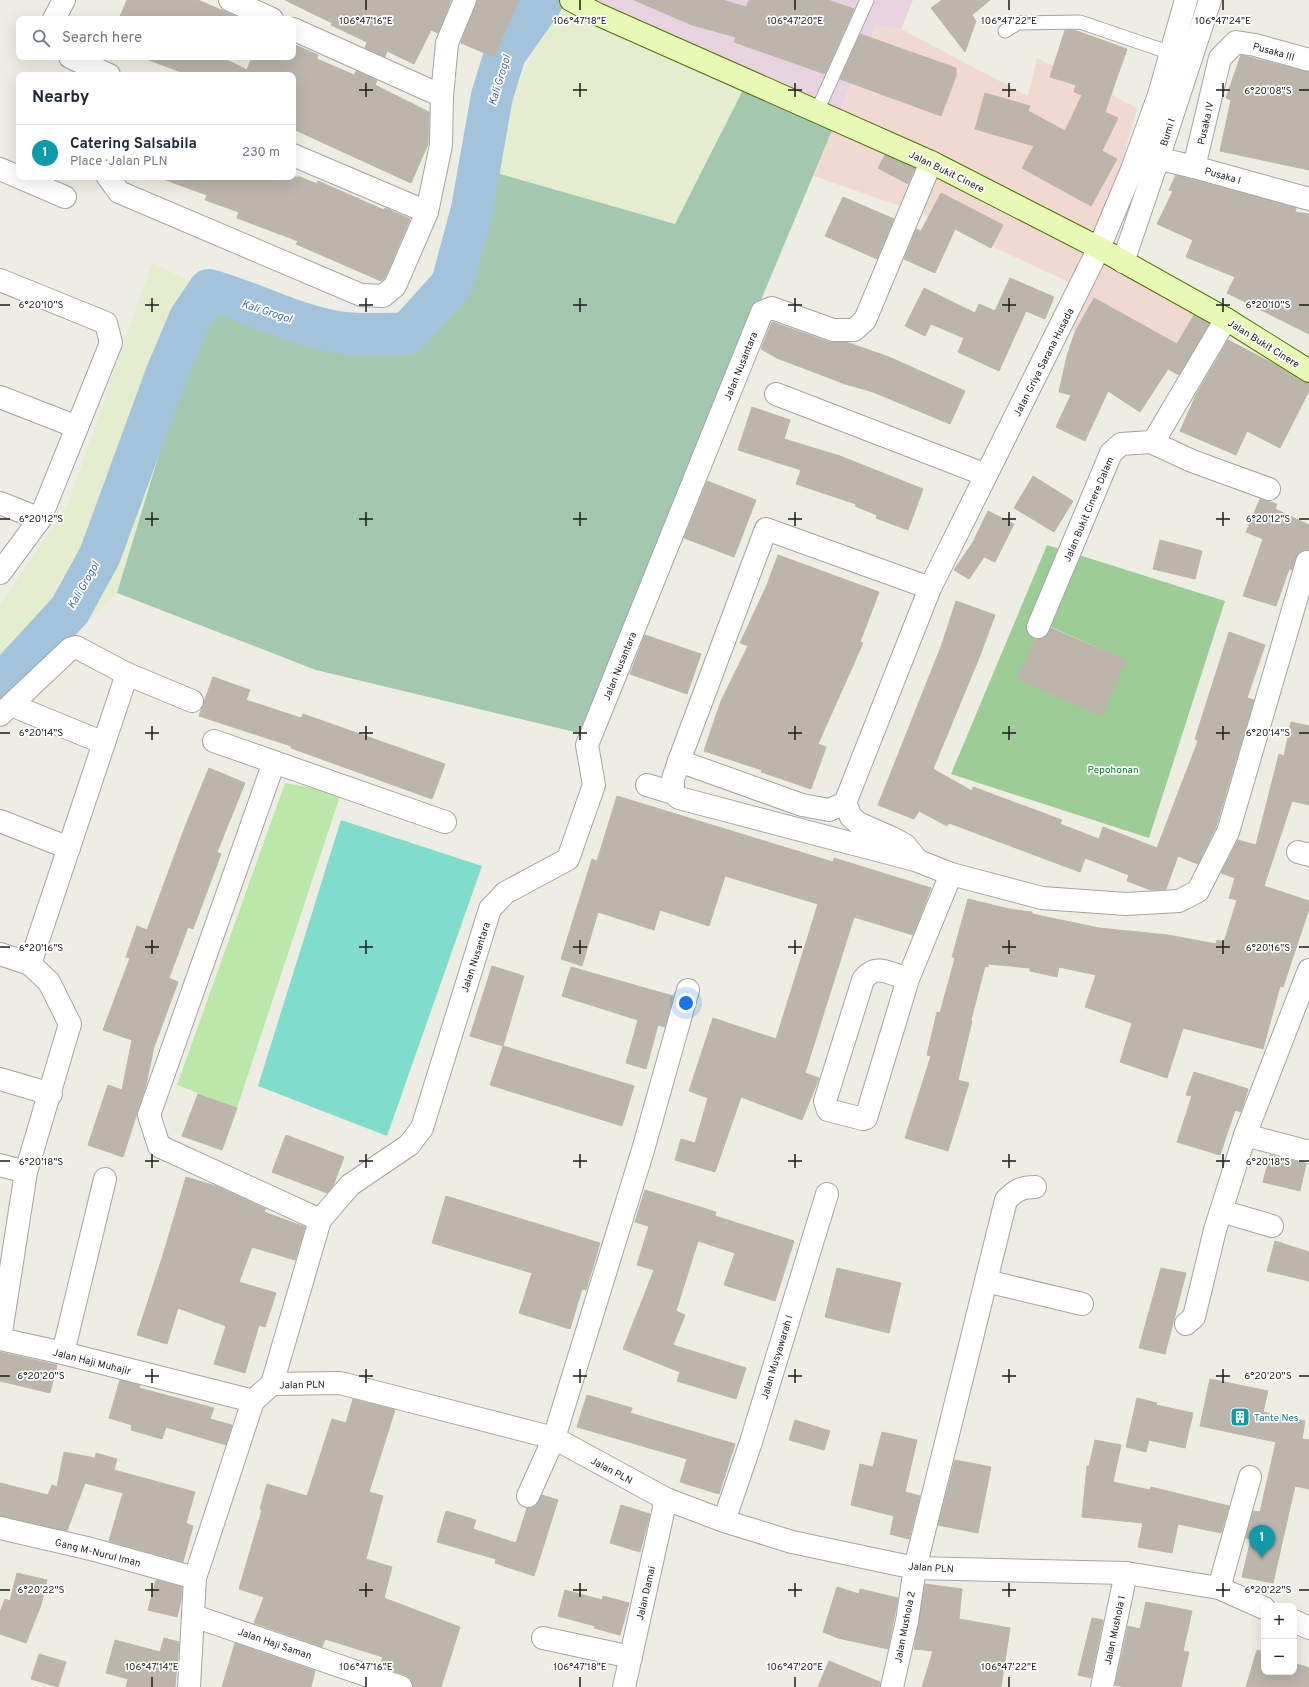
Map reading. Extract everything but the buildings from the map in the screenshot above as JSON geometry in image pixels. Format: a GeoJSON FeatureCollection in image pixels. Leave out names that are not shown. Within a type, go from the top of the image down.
{"type":"FeatureCollection","features":[{"type":"Feature","properties":{"kind":"main road","name":"Jalan Bukit Cinere"},"geometry":{"type":"LineString","coordinates":[[571,0],[597,14],[931,162],[1099,248],[1226,319],[1309,371]]}},
{"type":"Feature","properties":{"kind":"street"},"geometry":{"type":"LineString","coordinates":[[56,16],[64,0]]}},
{"type":"Feature","properties":{"kind":"street"},"geometry":{"type":"LineString","coordinates":[[230,0],[265,16]]}},
{"type":"Feature","properties":{"kind":"street"},"geometry":{"type":"LineString","coordinates":[[110,180],[119,192],[361,295],[383,296],[395,286],[427,212],[441,144],[442,96],[447,43],[465,0]]}},
{"type":"Feature","properties":{"kind":"street","name":"Bumi I"},"geometry":{"type":"LineString","coordinates":[[1099,248],[1159,95],[1186,0]]}},
{"type":"Feature","properties":{"kind":"street","name":"Bumi I"},"geometry":{"type":"LineString","coordinates":[[1123,262],[1210,0]]}},
{"type":"Feature","properties":{"kind":"street"},"geometry":{"type":"LineString","coordinates":[[296,29],[442,96]]}},
{"type":"Feature","properties":{"kind":"street","name":"Pusaka III"},"geometry":{"type":"LineString","coordinates":[[1240,41],[1309,60]]}},
{"type":"Feature","properties":{"kind":"street","name":"Pusaka IV"},"geometry":{"type":"LineString","coordinates":[[1194,167],[1220,58],[1236,42],[1240,41]]}},
{"type":"Feature","properties":{"kind":"street"},"geometry":{"type":"LineString","coordinates":[[76,60],[102,72]]}},
{"type":"Feature","properties":{"kind":"street","name":"Pusaka I"},"geometry":{"type":"LineString","coordinates":[[1137,154],[1194,167],[1309,199]]}},
{"type":"Feature","properties":{"kind":"street"},"geometry":{"type":"LineString","coordinates":[[296,156],[427,212]]}},
{"type":"Feature","properties":{"kind":"street","name":"Jalan Nusantara"},"geometry":{"type":"LineString","coordinates":[[320,1220],[350,1185],[409,1145],[422,1128],[490,910],[505,892],[568,859],[594,785],[587,745],[762,312],[772,308],[833,330],[854,330],[864,320],[931,162]]}},
{"type":"Feature","properties":{"kind":"street"},"geometry":{"type":"LineString","coordinates":[[0,170],[16,177]]}},
{"type":"Feature","properties":{"kind":"street"},"geometry":{"type":"LineString","coordinates":[[24,180],[65,197]]}},
{"type":"Feature","properties":{"kind":"street","name":"Jalan Griya Sarana Husada"},"geometry":{"type":"LineString","coordinates":[[814,833],[837,806],[930,588],[1099,248]]}},
{"type":"Feature","properties":{"kind":"street"},"geometry":{"type":"LineString","coordinates":[[0,280],[106,323],[111,344],[40,518],[0,573]]}},
{"type":"Feature","properties":{"kind":"street"},"geometry":{"type":"LineString","coordinates":[[1226,319],[1155,439],[1151,442],[1192,462],[1269,489]]}},
{"type":"Feature","properties":{"kind":"street"},"geometry":{"type":"LineString","coordinates":[[776,394],[986,475]]}},
{"type":"Feature","properties":{"kind":"street"},"geometry":{"type":"LineString","coordinates":[[0,398],[77,427]]}},
{"type":"Feature","properties":{"kind":"street","name":"Jalan Bukit Cinere Dalam"},"geometry":{"type":"LineString","coordinates":[[1038,627],[1111,453],[1121,444],[1151,442]]}},
{"type":"Feature","properties":{"kind":"street"},"geometry":{"type":"LineString","coordinates":[[0,503],[40,518]]}},
{"type":"Feature","properties":{"kind":"street"},"geometry":{"type":"LineString","coordinates":[[673,793],[673,779],[679,761],[766,528],[930,588]]}},
{"type":"Feature","properties":{"kind":"street"},"geometry":{"type":"LineString","coordinates":[[647,785],[673,793],[679,798],[918,860],[951,874],[1042,898],[1126,904],[1178,901],[1198,891],[1228,832],[1307,562]]}},
{"type":"Feature","properties":{"kind":"street"},"geometry":{"type":"LineString","coordinates":[[104,742],[6,710],[70,649],[76,647],[127,674],[192,701]]}},
{"type":"Feature","properties":{"kind":"street"},"geometry":{"type":"LineString","coordinates":[[30,964],[127,674]]}},
{"type":"Feature","properties":{"kind":"street"},"geometry":{"type":"LineString","coordinates":[[214,741],[445,822]]}},
{"type":"Feature","properties":{"kind":"street"},"geometry":{"type":"LineString","coordinates":[[679,761],[802,805],[837,806],[858,823],[892,838],[905,846],[918,860]]}},
{"type":"Feature","properties":{"kind":"street"},"geometry":{"type":"LineString","coordinates":[[272,1384],[320,1220],[159,1146],[149,1115],[274,762]]}},
{"type":"Feature","properties":{"kind":"street"},"geometry":{"type":"LineString","coordinates":[[0,821],[69,848]]}},
{"type":"Feature","properties":{"kind":"street"},"geometry":{"type":"LineString","coordinates":[[908,979],[877,969],[871,971],[863,980],[825,1101],[828,1110],[841,1115],[863,1119],[866,1118],[908,979],[951,874]]}},
{"type":"Feature","properties":{"kind":"street"},"geometry":{"type":"LineString","coordinates":[[0,954],[30,964],[49,982],[70,1024],[51,1094],[26,1172],[5,1271],[0,1339]]}},
{"type":"Feature","properties":{"kind":"street"},"geometry":{"type":"LineString","coordinates":[[1186,1324],[1194,1317],[1221,1211],[1245,1135],[1309,970]]}},
{"type":"Feature","properties":{"kind":"street"},"geometry":{"type":"LineString","coordinates":[[528,1496],[554,1438],[643,1150],[688,990]]}},
{"type":"Feature","properties":{"kind":"street"},"geometry":{"type":"LineString","coordinates":[[0,1079],[51,1094]]}},
{"type":"Feature","properties":{"kind":"street"},"geometry":{"type":"LineString","coordinates":[[1245,1135],[1309,1152]]}},
{"type":"Feature","properties":{"kind":"street"},"geometry":{"type":"LineString","coordinates":[[0,1165],[26,1172]]}},
{"type":"Feature","properties":{"kind":"street"},"geometry":{"type":"LineString","coordinates":[[62,1353],[105,1179]]}},
{"type":"Feature","properties":{"kind":"street","name":"Jalan Mushola 2"},"geometry":{"type":"LineString","coordinates":[[892,1687],[907,1621],[915,1568],[1006,1200],[1013,1192],[1023,1187],[1035,1188]]}},
{"type":"Feature","properties":{"kind":"street","name":"Jalan Musyawarah I"},"geometry":{"type":"LineString","coordinates":[[724,1521],[751,1442],[828,1194]]}},
{"type":"Feature","properties":{"kind":"street"},"geometry":{"type":"LineString","coordinates":[[1221,1211],[1272,1226]]}},
{"type":"Feature","properties":{"kind":"street"},"geometry":{"type":"LineString","coordinates":[[986,1281],[1082,1304]]}},
{"type":"Feature","properties":{"kind":"street","name":"Jalan Haji Muhajir"},"geometry":{"type":"LineString","coordinates":[[0,1339],[254,1401]]}},
{"type":"Feature","properties":{"kind":"street","name":"Jalan PLN"},"geometry":{"type":"LineString","coordinates":[[189,1687],[195,1578],[254,1401],[272,1384],[340,1383],[554,1438],[666,1499],[724,1521],[792,1542],[915,1568],[1126,1573],[1219,1588],[1261,1607]]}},
{"type":"Feature","properties":{"kind":"street"},"geometry":{"type":"LineString","coordinates":[[1219,1588],[1250,1477]]}},
{"type":"Feature","properties":{"kind":"street","name":"Jalan Damai"},"geometry":{"type":"LineString","coordinates":[[624,1687],[666,1499]]}},
{"type":"Feature","properties":{"kind":"street","name":"Gang M-Nurul Iman"},"geometry":{"type":"LineString","coordinates":[[0,1528],[91,1549],[195,1578]]}},
{"type":"Feature","properties":{"kind":"street","name":"Jalan Mushola 1"},"geometry":{"type":"LineString","coordinates":[[1102,1687],[1126,1573]]}},
{"type":"Feature","properties":{"kind":"street","name":"Jalan Haji Saman"},"geometry":{"type":"LineString","coordinates":[[194,1616],[401,1687]]}},
{"type":"Feature","properties":{"kind":"street"},"geometry":{"type":"LineString","coordinates":[[1297,1622],[1309,1627]]}},
{"type":"Feature","properties":{"kind":"street"},"geometry":{"type":"LineString","coordinates":[[543,1638],[631,1658]]}},
{"type":"Feature","properties":{"kind":"lane"},"geometry":{"type":"LineString","coordinates":[[817,111],[867,0]]}},
{"type":"Feature","properties":{"kind":"lane"},"geometry":{"type":"LineString","coordinates":[[1005,31],[1018,23],[1080,22],[1171,53]]}},
{"type":"Feature","properties":{"kind":"shaded area"},"geometry":{"type":"Polygon","coordinates":[[[583,0],[913,0],[901,29],[876,25],[834,126],[583,0]]]}},
{"type":"Feature","properties":{"kind":"shaded area"},"geometry":{"type":"Polygon","coordinates":[[[876,25],[901,29],[1028,96],[1037,58],[1137,108],[1101,238],[1231,314],[1192,377],[1054,323],[1071,283],[920,213],[814,176],[876,25]]]}},
{"type":"Feature","properties":{"kind":"shaded area"},"geometry":{"type":"Polygon","coordinates":[[[341,820],[482,866],[387,1136],[258,1086],[341,820]]]}},
{"type":"Feature","properties":{"kind":"green space"},"geometry":{"type":"Polygon","coordinates":[[[559,0],[583,0],[745,86],[675,224],[479,168],[516,86],[559,0]]]}},
{"type":"Feature","properties":{"kind":"green space"},"geometry":{"type":"Polygon","coordinates":[[[745,86],[834,126],[579,733],[316,670],[117,593],[209,290],[241,300],[304,324],[337,332],[354,334],[407,334],[452,284],[472,209],[479,168],[675,224],[745,86]]]}},
{"type":"Feature","properties":{"kind":"green space"},"geometry":{"type":"Polygon","coordinates":[[[152,263],[209,290],[117,593],[20,689],[0,702],[0,605],[68,504],[152,263]]]}},
{"type":"Feature","properties":{"kind":"green space","name":"Pepohonan"},"geometry":{"type":"Polygon","coordinates":[[[1047,545],[1225,601],[1149,838],[951,774],[1047,545]],[[1042,623],[1017,679],[1102,715],[1126,660],[1042,623]]]}},
{"type":"Feature","properties":{"kind":"green space"},"geometry":{"type":"Polygon","coordinates":[[[285,783],[341,793],[237,1108],[177,1085],[285,783]]]}},
{"type":"Feature","properties":{"kind":"waterway","name":"Kali Grogol"},"geometry":{"type":"LineString","coordinates":[[0,682],[13,672],[70,610],[100,555],[166,375],[190,318],[209,290],[241,300],[304,324],[337,332],[354,334],[407,334],[452,284],[472,209],[492,96],[505,54],[543,0]]}},
{"type":"Feature","properties":{"kind":"place","name":"Tante Nes"},"geometry":{"type":"Point","coordinates":[1240,1417]}},
{"type":"Feature","properties":{"kind":"place","name":"Catering Salsabila"},"geometry":{"type":"Point","coordinates":[1262,1558]}}]}
